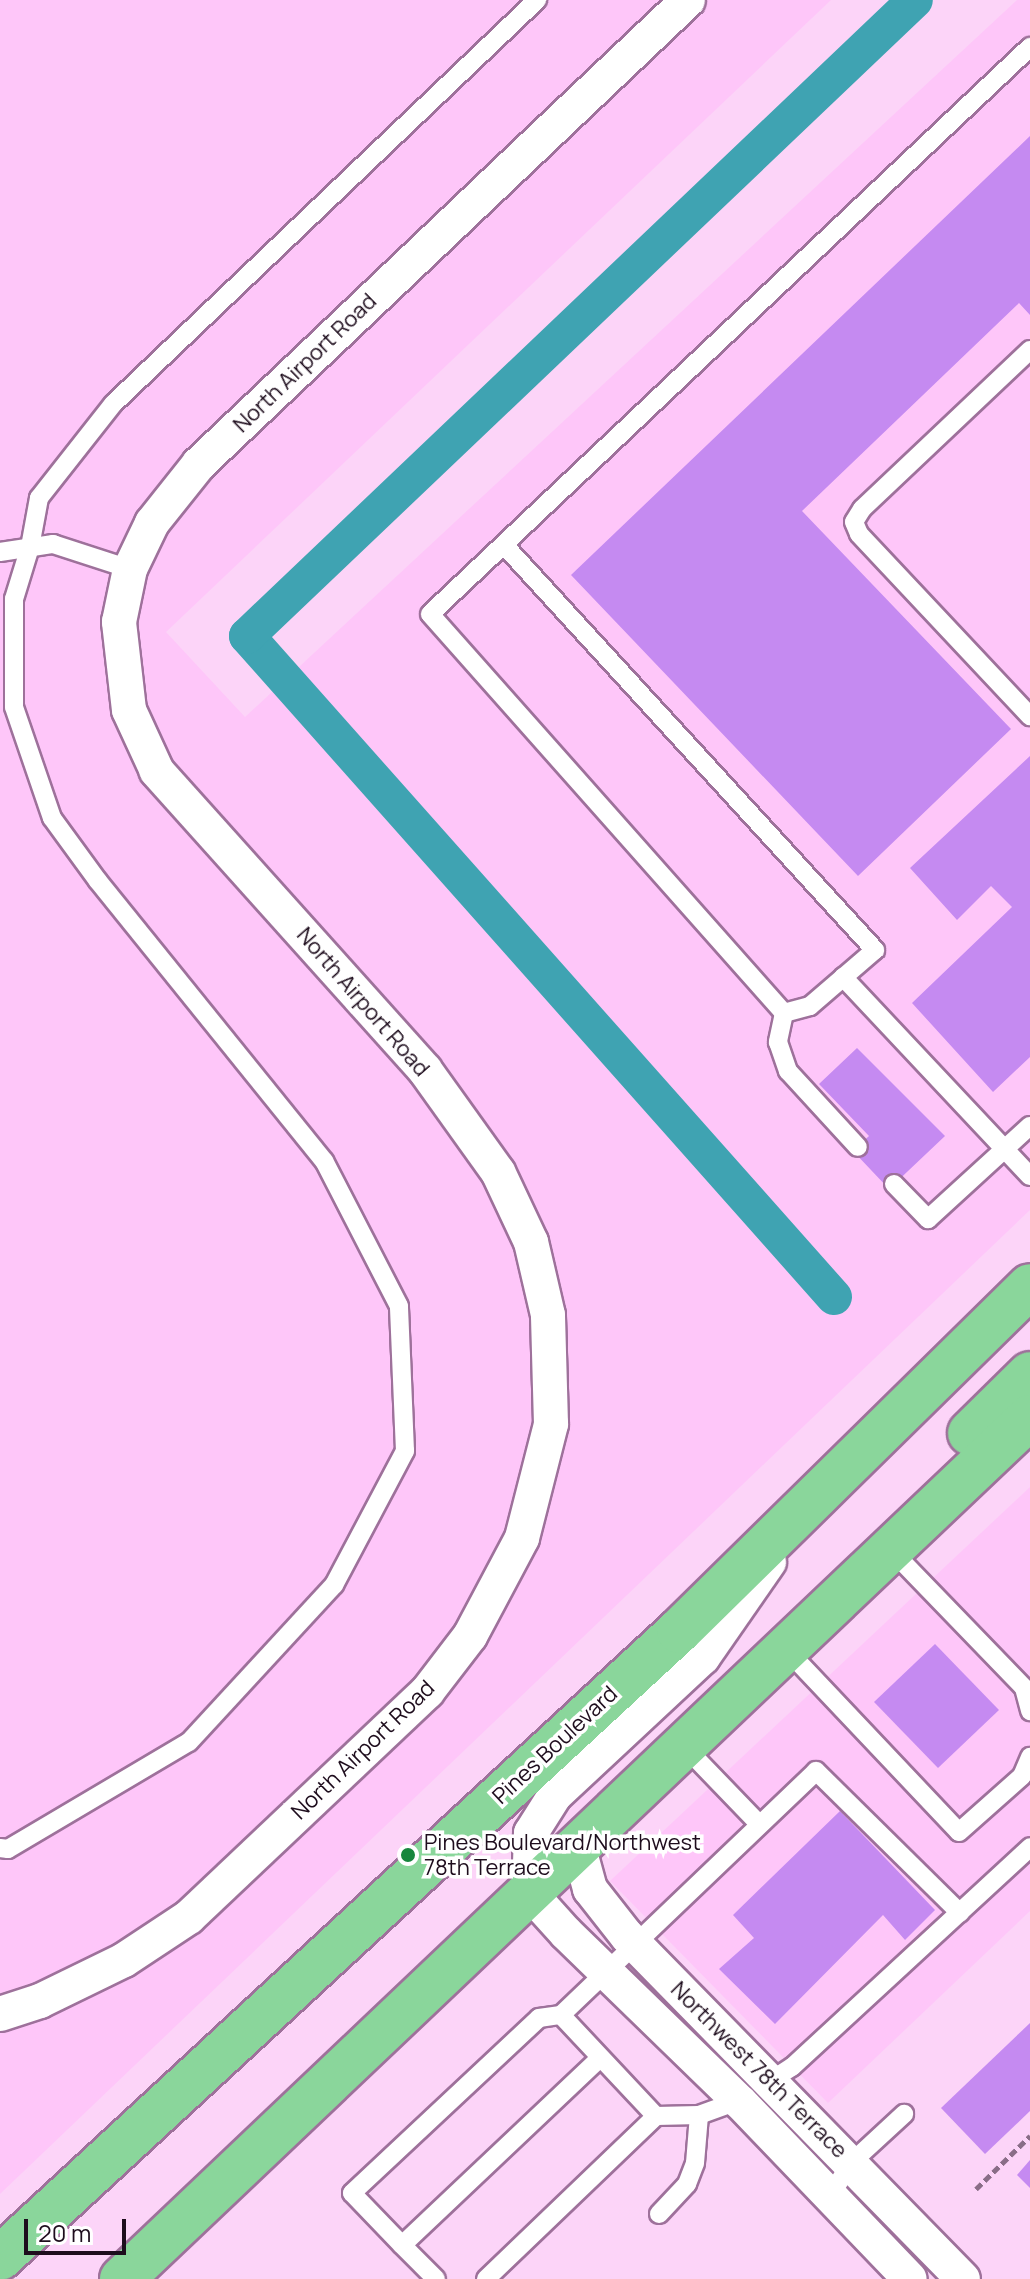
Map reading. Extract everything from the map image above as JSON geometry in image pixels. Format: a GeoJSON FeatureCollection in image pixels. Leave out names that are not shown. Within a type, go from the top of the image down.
{"type":"FeatureCollection","features":[{"type":"Feature","properties":{"kind":"highway","name":"Pines Boulevard"},"geometry":{"type":"LineString","coordinates":[[0,2258],[679,1631],[1030,1286]]}},
{"type":"Feature","properties":{"kind":"highway"},"geometry":{"type":"LineString","coordinates":[[854,1583],[903,1504],[1030,1374]]}},
{"type":"Feature","properties":{"kind":"highway"},"geometry":{"type":"LineString","coordinates":[[122,2279],[1030,1417]]}},
{"type":"Feature","properties":{"kind":"street","name":"North Airport Road"},"geometry":{"type":"LineString","coordinates":[[0,2014],[40,2001],[124,1960],[189,1917],[427,1692],[470,1636],[522,1538],[551,1424],[548,1315],[531,1242],[498,1172],[425,1070],[157,771],[129,710],[119,622],[130,569],[152,523],[199,464],[688,0]]}},
{"type":"Feature","properties":{"kind":"street"},"geometry":{"type":"LineString","coordinates":[[529,1892],[531,1833],[548,1805],[703,1657],[812,1499]]}},
{"type":"Feature","properties":{"kind":"street","name":"Northwest 78th Terrace"},"geometry":{"type":"LineString","coordinates":[[578,1845],[590,1889],[636,1944],[963,2279]]}},
{"type":"Feature","properties":{"kind":"street","name":"Northwest 78th Terrace"},"geometry":{"type":"LineString","coordinates":[[529,1892],[606,1973],[740,2102],[910,2279]]}},
{"type":"Feature","properties":{"kind":"lane"},"geometry":{"type":"LineString","coordinates":[[0,1848],[8,1849],[189,1742],[334,1585],[405,1451],[399,1306],[324,1161],[98,881],[52,818],[14,707],[14,599],[30,547],[39,498],[113,404],[537,0]]}},
{"type":"Feature","properties":{"kind":"lane"},"geometry":{"type":"LineString","coordinates":[[784,1013],[430,614],[1030,47]]}},
{"type":"Feature","properties":{"kind":"lane"},"geometry":{"type":"LineString","coordinates":[[1029,352],[862,509],[854,522],[859,534],[1030,716]]}},
{"type":"Feature","properties":{"kind":"lane"},"geometry":{"type":"LineString","coordinates":[[0,552],[53,544],[130,569]]}},
{"type":"Feature","properties":{"kind":"lane"},"geometry":{"type":"LineString","coordinates":[[505,546],[875,950],[810,1006],[784,1013]]}},
{"type":"Feature","properties":{"kind":"lane"},"geometry":{"type":"LineString","coordinates":[[843,977],[1030,1176]]}},
{"type":"Feature","properties":{"kind":"lane"},"geometry":{"type":"LineString","coordinates":[[784,1013],[778,1042],[788,1071],[858,1147]]}},
{"type":"Feature","properties":{"kind":"lane"},"geometry":{"type":"LineString","coordinates":[[894,1184],[928,1219],[1030,1126]]}},
{"type":"Feature","properties":{"kind":"lane"},"geometry":{"type":"LineString","coordinates":[[890,1549],[1024,1688],[1030,1711]]}},
{"type":"Feature","properties":{"kind":"lane"},"geometry":{"type":"LineString","coordinates":[[785,1648],[959,1832],[1022,1776],[1030,1757]]}},
{"type":"Feature","properties":{"kind":"lane"},"geometry":{"type":"LineString","coordinates":[[683,1745],[758,1823]]}},
{"type":"Feature","properties":{"kind":"lane"},"geometry":{"type":"LineString","coordinates":[[436,2279],[352,2193],[539,2018],[561,2015],[758,1823],[816,1771],[960,1913]]}},
{"type":"Feature","properties":{"kind":"lane"},"geometry":{"type":"LineString","coordinates":[[486,2279],[656,2116],[699,2115],[740,2102],[792,2067],[1030,1847]]}},
{"type":"Feature","properties":{"kind":"lane"},"geometry":{"type":"LineString","coordinates":[[561,2015],[656,2116]]}},
{"type":"Feature","properties":{"kind":"lane"},"geometry":{"type":"LineString","coordinates":[[402,2245],[600,2058]]}},
{"type":"Feature","properties":{"kind":"lane"},"geometry":{"type":"LineString","coordinates":[[829,2197],[852,2162],[904,2114]]}},
{"type":"Feature","properties":{"kind":"lane"},"geometry":{"type":"LineString","coordinates":[[659,2214],[687,2184],[695,2163],[699,2115]]}},
{"type":"Feature","properties":{"kind":"path"},"geometry":{"type":"LineString","coordinates":[[976,2189],[1030,2136]]}},
{"type":"Feature","properties":{"kind":"shaded area"},"geometry":{"type":"Polygon","coordinates":[[[0,0],[831,0],[166,632],[245,717],[1017,0],[1030,0],[1030,1210],[0,2194],[0,0]]]}},
{"type":"Feature","properties":{"kind":"shaded area"},"geometry":{"type":"Polygon","coordinates":[[[1030,1487],[1030,1911],[828,2103],[610,1881],[1030,1487]]]}},
{"type":"Feature","properties":{"kind":"building"},"geometry":{"type":"Polygon","coordinates":[[[1030,136],[1030,315],[1019,303],[802,511],[1011,729],[858,876],[571,575],[1030,136]]]}},
{"type":"Feature","properties":{"kind":"building"},"geometry":{"type":"Polygon","coordinates":[[[1030,756],[1030,1057],[993,1092],[912,1003],[1012,907],[991,886],[957,920],[910,868],[1030,756]]]}},
{"type":"Feature","properties":{"kind":"building"},"geometry":{"type":"Polygon","coordinates":[[[857,1048],[945,1136],[889,1189],[853,1151],[869,1136],[819,1084],[857,1048]]]}},
{"type":"Feature","properties":{"kind":"building"},"geometry":{"type":"Polygon","coordinates":[[[935,1644],[999,1710],[938,1768],[874,1702],[935,1644]]]}},
{"type":"Feature","properties":{"kind":"building"},"geometry":{"type":"Polygon","coordinates":[[[840,1811],[935,1910],[905,1940],[883,1915],[775,2024],[719,1969],[754,1938],[733,1915],[840,1811]]]}},
{"type":"Feature","properties":{"kind":"building"},"geometry":{"type":"Polygon","coordinates":[[[1030,2023],[1030,2111],[985,2154],[941,2108],[1030,2023]]]}},
{"type":"Feature","properties":{"kind":"building"},"geometry":{"type":"Polygon","coordinates":[[[1030,2160],[1030,2188],[1017,2175],[1030,2160]]]}},
{"type":"Feature","properties":{"kind":"waterway"},"geometry":{"type":"LineString","coordinates":[[834,1297],[247,636],[915,0]]}},
{"type":"Feature","properties":{"kind":"place","name":"Pines Boulevard/Northwest 78th Terrace"},"geometry":{"type":"Point","coordinates":[408,1855]}}]}
